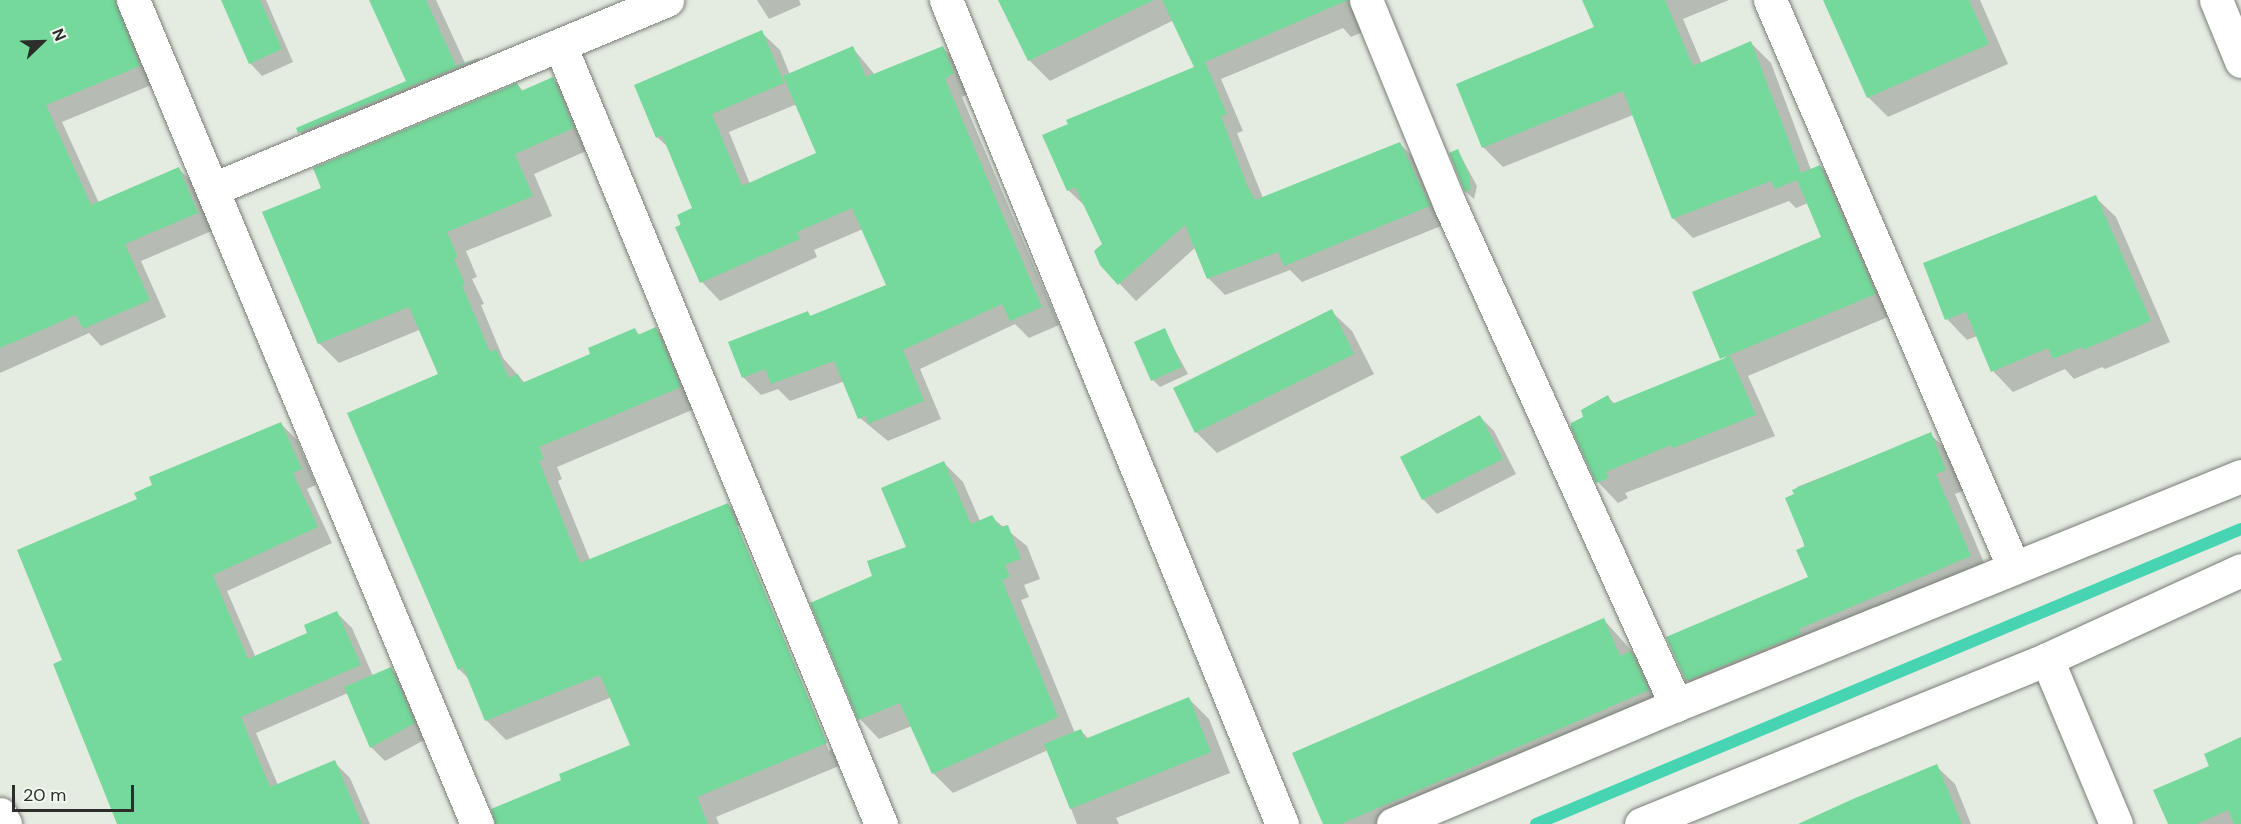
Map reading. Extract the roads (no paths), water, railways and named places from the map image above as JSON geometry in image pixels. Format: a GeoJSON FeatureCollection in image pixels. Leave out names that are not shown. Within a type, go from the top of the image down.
{"type":"FeatureCollection","features":[{"type":"Feature","properties":{"kind":"street"},"geometry":{"type":"LineString","coordinates":[[133,0],[477,824]]}},
{"type":"Feature","properties":{"kind":"street"},"geometry":{"type":"LineString","coordinates":[[213,189],[667,0]]}},
{"type":"Feature","properties":{"kind":"street"},"geometry":{"type":"LineString","coordinates":[[946,0],[1282,824]]}},
{"type":"Feature","properties":{"kind":"street"},"geometry":{"type":"LineString","coordinates":[[1366,0],[1450,205],[1676,705]]}},
{"type":"Feature","properties":{"kind":"street"},"geometry":{"type":"LineString","coordinates":[[1770,0],[2013,566]]}},
{"type":"Feature","properties":{"kind":"street"},"geometry":{"type":"LineString","coordinates":[[2216,0],[2241,61]]}},
{"type":"Feature","properties":{"kind":"street"},"geometry":{"type":"LineString","coordinates":[[560,45],[881,824]]}},
{"type":"Feature","properties":{"kind":"street"},"geometry":{"type":"LineString","coordinates":[[1393,824],[2013,566],[2241,476]]}},
{"type":"Feature","properties":{"kind":"street"},"geometry":{"type":"LineString","coordinates":[[1641,824],[2047,658],[2241,570]]}},
{"type":"Feature","properties":{"kind":"street"},"geometry":{"type":"LineString","coordinates":[[2047,658],[2116,824]]}},
{"type":"Feature","properties":{"kind":"street"},"geometry":{"type":"LineString","coordinates":[[0,813],[5,824]]}},
{"type":"Feature","properties":{"kind":"waterway"},"geometry":{"type":"LineString","coordinates":[[1536,824],[2241,529]]}}]}
